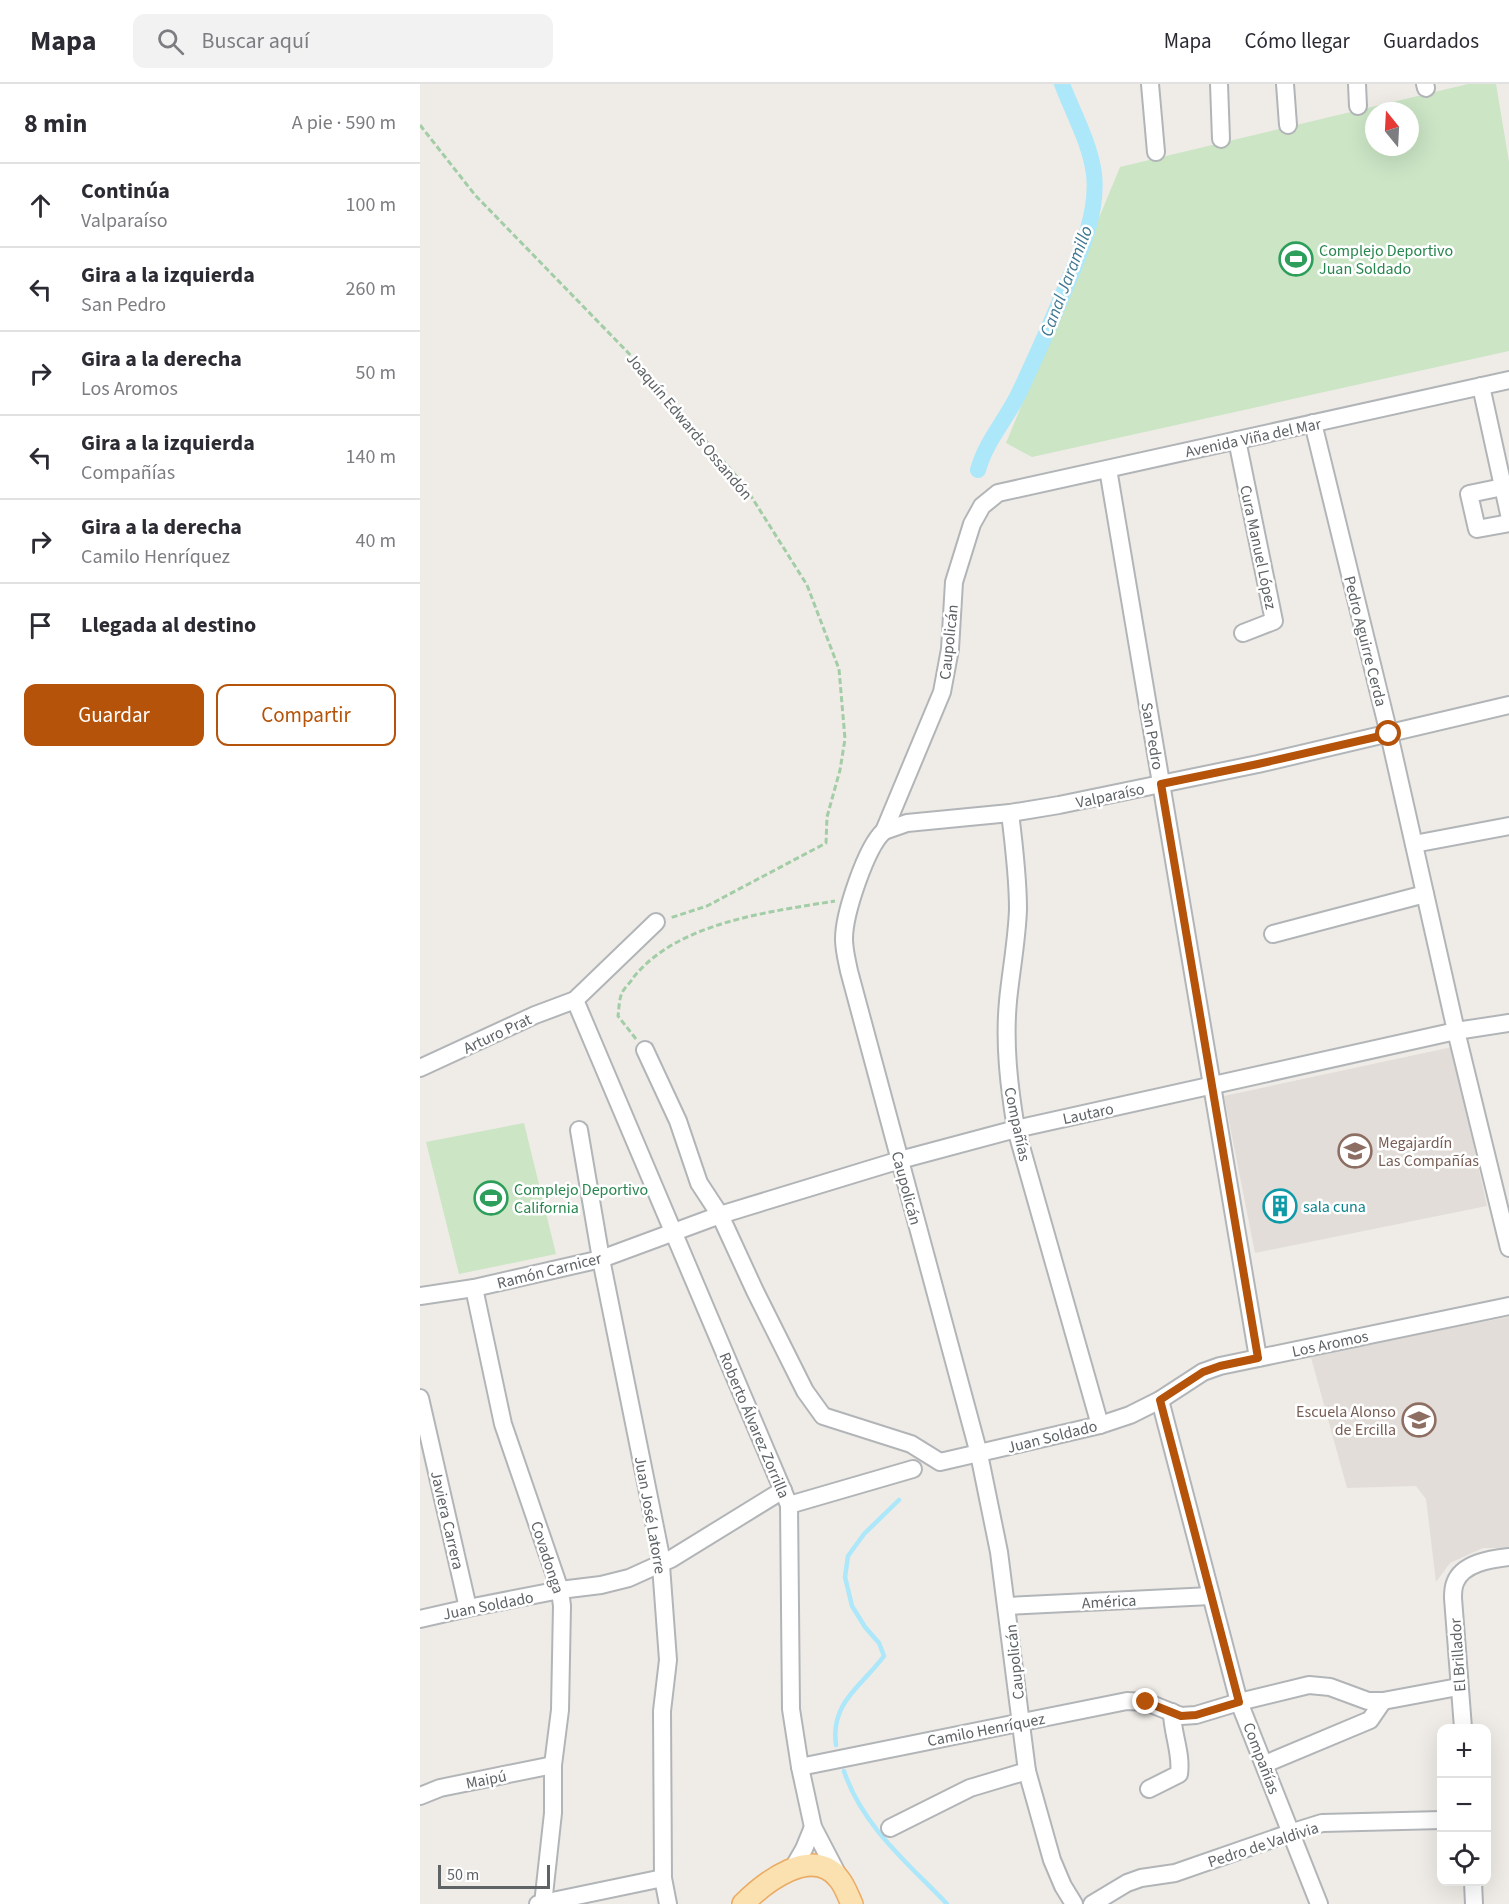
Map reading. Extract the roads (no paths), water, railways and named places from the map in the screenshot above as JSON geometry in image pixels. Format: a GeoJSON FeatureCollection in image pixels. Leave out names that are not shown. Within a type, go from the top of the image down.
{"type":"FeatureCollection","features":[{"type":"Feature","properties":{"kind":"main road"},"geometry":{"type":"LineString","coordinates":[[743,1904],[763,1886],[793,1868],[819,1866],[832,1872],[839,1879]]}},
{"type":"Feature","properties":{"kind":"main road","name":"Roberto Álvarez Zorrilla"},"geometry":{"type":"LineString","coordinates":[[839,1879],[852,1904]]}},
{"type":"Feature","properties":{"kind":"street"},"geometry":{"type":"LineString","coordinates":[[1150,84],[1156,152]]}},
{"type":"Feature","properties":{"kind":"street"},"geometry":{"type":"LineString","coordinates":[[1219,84],[1221,139]]}},
{"type":"Feature","properties":{"kind":"street"},"geometry":{"type":"LineString","coordinates":[[1285,84],[1288,125]]}},
{"type":"Feature","properties":{"kind":"street"},"geometry":{"type":"LineString","coordinates":[[1357,84],[1358,106]]}},
{"type":"Feature","properties":{"kind":"street","name":"Avenida Viña del Mar"},"geometry":{"type":"LineString","coordinates":[[998,493],[1509,380]]}},
{"type":"Feature","properties":{"kind":"street"},"geometry":{"type":"LineString","coordinates":[[1481,386],[1509,514]]}},
{"type":"Feature","properties":{"kind":"street","name":"Pedro Aguirre Cerda"},"geometry":{"type":"LineString","coordinates":[[1313,423],[1389,734],[1456,1031],[1509,1248]]}},
{"type":"Feature","properties":{"kind":"street","name":"Cura Manuel López"},"geometry":{"type":"LineString","coordinates":[[1237,440],[1274,621],[1244,633]]}},
{"type":"Feature","properties":{"kind":"street","name":"San Pedro"},"geometry":{"type":"LineString","coordinates":[[1108,469],[1258,1358]]}},
{"type":"Feature","properties":{"kind":"street"},"geometry":{"type":"LineString","coordinates":[[1503,487],[1469,494],[1477,530],[1509,523]]}},
{"type":"Feature","properties":{"kind":"street","name":"Caupolicán"},"geometry":{"type":"LineString","coordinates":[[998,493],[982,506],[972,524],[954,582],[950,649],[942,692],[884,831],[871,847],[853,897],[844,938],[849,971],[979,1454],[999,1552],[1027,1771],[1052,1860],[1074,1904]]}},
{"type":"Feature","properties":{"kind":"street","name":"Valparaíso"},"geometry":{"type":"LineString","coordinates":[[884,831],[907,823],[1059,806],[1258,764],[1509,705]]}},
{"type":"Feature","properties":{"kind":"street","name":"Compañías"},"geometry":{"type":"LineString","coordinates":[[1010,813],[1018,908],[1008,1002],[1007,1059],[1016,1129],[1100,1425]]}},
{"type":"Feature","properties":{"kind":"street"},"geometry":{"type":"LineString","coordinates":[[1414,844],[1509,825]]}},
{"type":"Feature","properties":{"kind":"street"},"geometry":{"type":"LineString","coordinates":[[1273,934],[1425,894]]}},
{"type":"Feature","properties":{"kind":"street"},"geometry":{"type":"LineString","coordinates":[[575,1000],[656,922]]}},
{"type":"Feature","properties":{"kind":"street","name":"Arturo Prat"},"geometry":{"type":"LineString","coordinates":[[420,1068],[535,1015],[575,1000]]}},
{"type":"Feature","properties":{"kind":"street","name":"Roberto Álvarez Zorrilla"},"geometry":{"type":"LineString","coordinates":[[575,1000],[786,1497],[791,1709],[813,1827],[839,1879]]}},
{"type":"Feature","properties":{"kind":"street","name":"Lautaro"},"geometry":{"type":"LineString","coordinates":[[674,1232],[720,1215],[900,1160],[1016,1129],[1456,1031],[1509,1023]]}},
{"type":"Feature","properties":{"kind":"street"},"geometry":{"type":"LineString","coordinates":[[645,1050],[678,1122],[699,1183],[720,1215]]}},
{"type":"Feature","properties":{"kind":"street","name":"Juan José Latorre"},"geometry":{"type":"LineString","coordinates":[[579,1130],[601,1259],[661,1564],[668,1660],[662,1711],[663,1878],[668,1904]]}},
{"type":"Feature","properties":{"kind":"street","name":"Juan Soldado"},"geometry":{"type":"LineString","coordinates":[[720,1215],[755,1292],[805,1391],[823,1416],[911,1444],[940,1462],[1100,1425],[1130,1415],[1160,1400]]}},
{"type":"Feature","properties":{"kind":"street","name":"Ramón Carnicer"},"geometry":{"type":"LineString","coordinates":[[420,1296],[474,1288],[601,1259],[674,1232]]}},
{"type":"Feature","properties":{"kind":"street","name":"Covadonga"},"geometry":{"type":"LineString","coordinates":[[474,1288],[503,1424],[560,1590],[562,1605],[560,1710],[553,1765],[553,1813],[542,1904]]}},
{"type":"Feature","properties":{"kind":"street","name":"Los Aromos"},"geometry":{"type":"LineString","coordinates":[[1160,1400],[1203,1372],[1220,1366],[1509,1306]]}},
{"type":"Feature","properties":{"kind":"street","name":"Javiera Carrera"},"geometry":{"type":"LineString","coordinates":[[420,1398],[468,1608]]}},
{"type":"Feature","properties":{"kind":"street","name":"Compañías"},"geometry":{"type":"LineString","coordinates":[[1160,1400],[1239,1702],[1319,1904]]}},
{"type":"Feature","properties":{"kind":"street","name":"Juan Soldado"},"geometry":{"type":"LineString","coordinates":[[420,1619],[629,1578],[661,1564],[786,1497],[914,1469]]}},
{"type":"Feature","properties":{"kind":"street","name":"El Brillador"},"geometry":{"type":"LineString","coordinates":[[1463,1724],[1453,1598],[1455,1582],[1463,1572],[1477,1564],[1509,1557]]}},
{"type":"Feature","properties":{"kind":"street","name":"América"},"geometry":{"type":"LineString","coordinates":[[1007,1606],[1210,1596]]}},
{"type":"Feature","properties":{"kind":"street","name":"Camilo Henríquez"},"geometry":{"type":"LineString","coordinates":[[800,1767],[1127,1701],[1146,1702],[1181,1716],[1196,1715],[1309,1685],[1330,1687],[1368,1701],[1383,1701],[1458,1687]]}},
{"type":"Feature","properties":{"kind":"street"},"geometry":{"type":"LineString","coordinates":[[1265,1764],[1370,1720],[1383,1701]]}},
{"type":"Feature","properties":{"kind":"street"},"geometry":{"type":"LineString","coordinates":[[1149,1789],[1179,1774],[1180,1764],[1172,1725],[1173,1712]]}},
{"type":"Feature","properties":{"kind":"street","name":"Maipú"},"geometry":{"type":"LineString","coordinates":[[420,1796],[440,1788],[553,1765]]}},
{"type":"Feature","properties":{"kind":"street"},"geometry":{"type":"LineString","coordinates":[[890,1828],[970,1788],[1027,1771]]}},
{"type":"Feature","properties":{"kind":"street","name":"Pedro de Valdivia"},"geometry":{"type":"LineString","coordinates":[[1092,1904],[1127,1883],[1142,1878],[1175,1873],[1322,1823],[1437,1820]]}},
{"type":"Feature","properties":{"kind":"street"},"geometry":{"type":"LineString","coordinates":[[793,1868],[813,1827]]}},
{"type":"Feature","properties":{"kind":"street"},"geometry":{"type":"LineString","coordinates":[[542,1904],[663,1878]]}},
{"type":"Feature","properties":{"kind":"street"},"geometry":{"type":"LineString","coordinates":[[1473,1886],[1474,1904]]}},
{"type":"Feature","properties":{"kind":"waterway","name":"Canal Jaramillo"},"geometry":{"type":"LineString","coordinates":[[978,470],[991,440],[1014,403],[1035,359],[1073,271],[1090,223],[1095,190],[1092,162],[1062,84]]}},
{"type":"Feature","properties":{"kind":"waterway"},"geometry":{"type":"LineString","coordinates":[[836,1745],[835,1730],[843,1706],[884,1656],[879,1643],[865,1627],[852,1606],[845,1577],[848,1556],[864,1534],[899,1500]]}},
{"type":"Feature","properties":{"kind":"waterway"},"geometry":{"type":"LineString","coordinates":[[844,1771],[852,1791],[874,1827],[947,1904]]}},
{"type":"Feature","properties":{"kind":"place","name":"Complejo Deportivo Juan Soldado"},"geometry":{"type":"Point","coordinates":[1296,259]}},
{"type":"Feature","properties":{"kind":"place","name":"Megajardín Las Compañías"},"geometry":{"type":"Point","coordinates":[1355,1151]}},
{"type":"Feature","properties":{"kind":"place","name":"Complejo Deportivo California"},"geometry":{"type":"Point","coordinates":[491,1198]}},
{"type":"Feature","properties":{"kind":"place","name":"sala cuna"},"geometry":{"type":"Point","coordinates":[1280,1206]}},
{"type":"Feature","properties":{"kind":"place","name":"Escuela Alonso de Ercilla"},"geometry":{"type":"Point","coordinates":[1419,1420]}}]}
